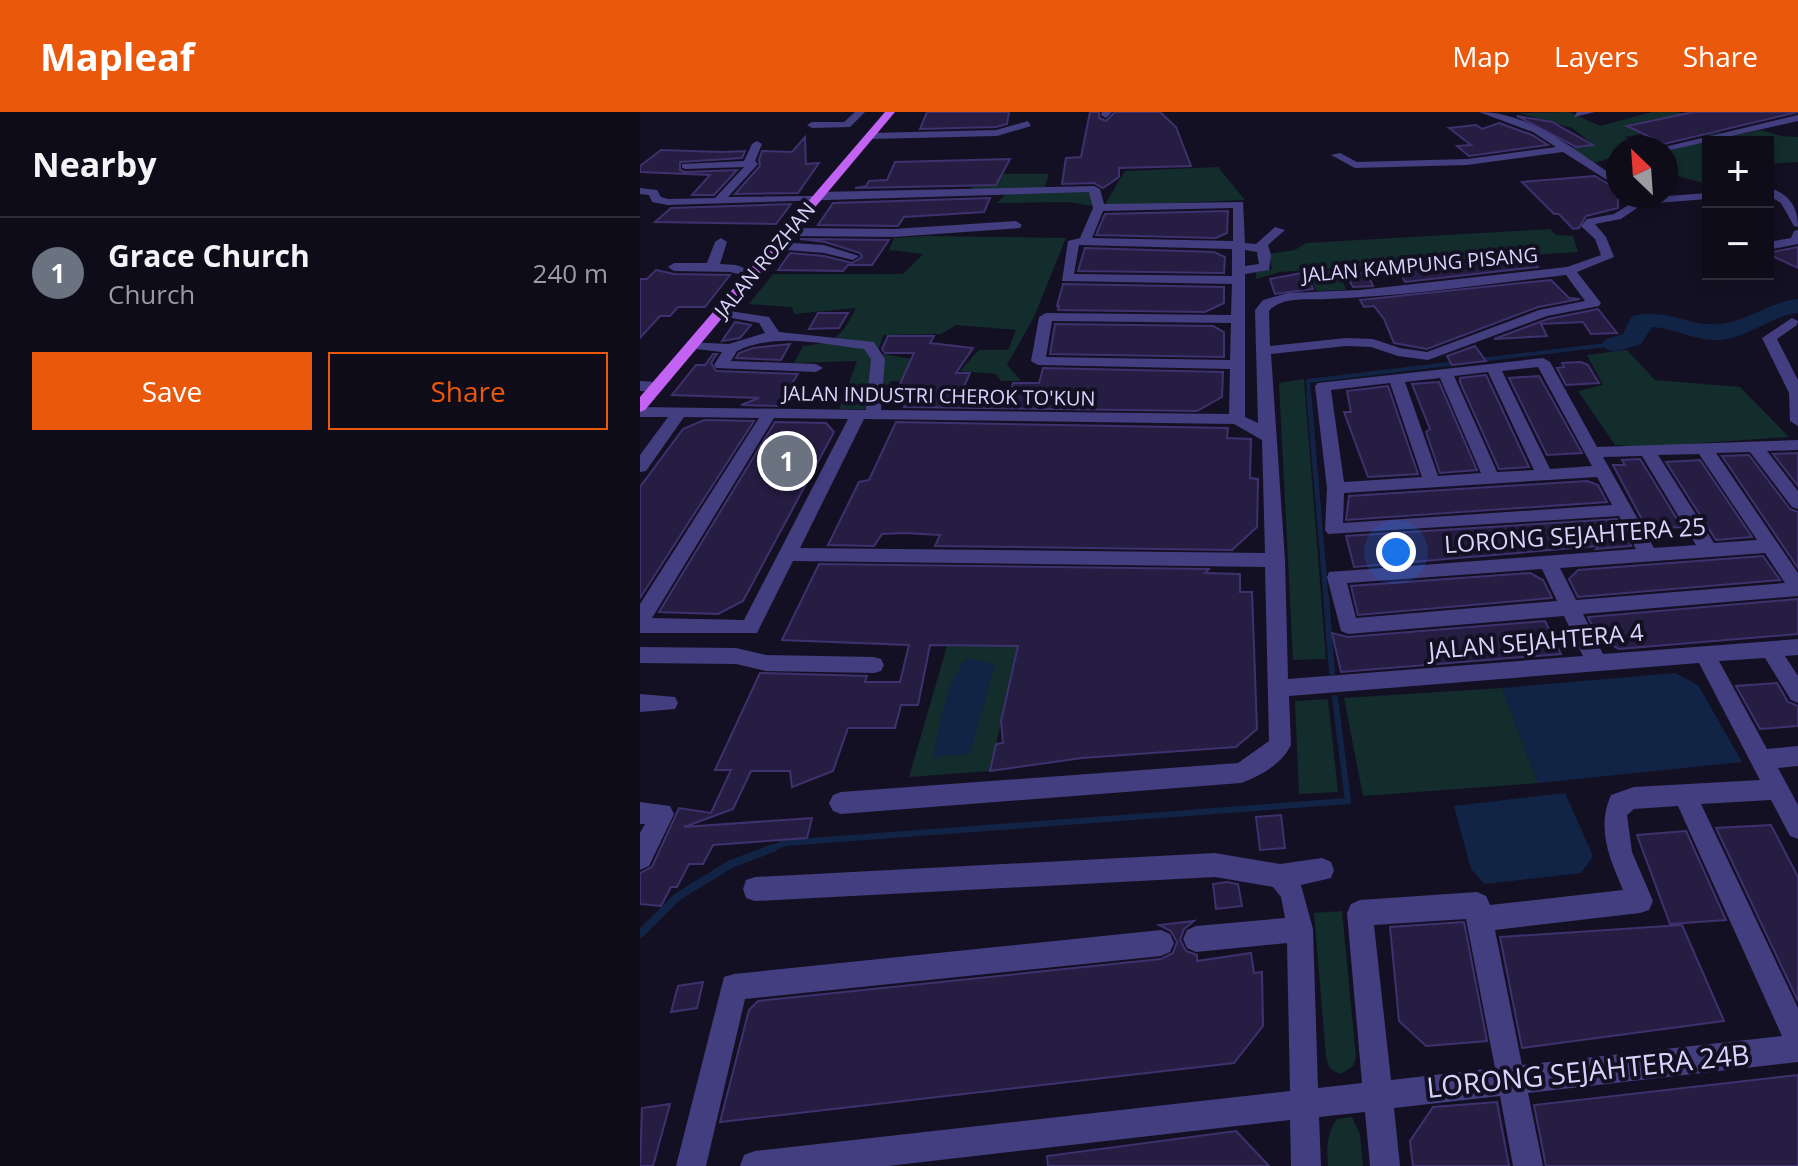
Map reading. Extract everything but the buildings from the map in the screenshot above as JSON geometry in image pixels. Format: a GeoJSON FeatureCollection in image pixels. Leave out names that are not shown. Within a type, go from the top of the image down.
{"type":"FeatureCollection","features":[{"type":"Feature","properties":{"kind":"main road","name":"JALAN ROZHAN"},"geometry":{"type":"LineString","coordinates":[[640,410],[648,387],[692,345],[753,276],[890,112]]}},
{"type":"Feature","properties":{"kind":"street"},"geometry":{"type":"LineString","coordinates":[[847,125],[860,112]]}},
{"type":"Feature","properties":{"kind":"street"},"geometry":{"type":"LineString","coordinates":[[1484,112],[1532,127],[1606,175]]}},
{"type":"Feature","properties":{"kind":"street"},"geometry":{"type":"LineString","coordinates":[[1577,115],[1590,112]]}},
{"type":"Feature","properties":{"kind":"street"},"geometry":{"type":"LineString","coordinates":[[1678,145],[1798,118]]}},
{"type":"Feature","properties":{"kind":"street"},"geometry":{"type":"LineString","coordinates":[[870,136],[913,131],[939,135],[1004,132],[1028,124]]}},
{"type":"Feature","properties":{"kind":"street"},"geometry":{"type":"LineString","coordinates":[[812,125],[879,126]]}},
{"type":"Feature","properties":{"kind":"street"},"geometry":{"type":"LineString","coordinates":[[934,146],[939,135]]}},
{"type":"Feature","properties":{"kind":"street"},"geometry":{"type":"LineString","coordinates":[[748,164],[757,144]]}},
{"type":"Feature","properties":{"kind":"street"},"geometry":{"type":"LineString","coordinates":[[1336,155],[1355,165],[1467,162],[1565,149]]}},
{"type":"Feature","properties":{"kind":"street"},"geometry":{"type":"LineString","coordinates":[[686,166],[753,165],[719,200]]}},
{"type":"Feature","properties":{"kind":"street"},"geometry":{"type":"LineString","coordinates":[[1601,171],[1606,170]]}},
{"type":"Feature","properties":{"kind":"street"},"geometry":{"type":"LineString","coordinates":[[829,185],[851,193]]}},
{"type":"Feature","properties":{"kind":"street"},"geometry":{"type":"LineString","coordinates":[[640,191],[653,192],[659,201],[1089,188],[1097,192],[1099,208],[1080,241],[1067,278],[1238,276],[1265,267],[1265,255],[1261,249],[1237,245],[1080,241]]}},
{"type":"Feature","properties":{"kind":"street"},"geometry":{"type":"LineString","coordinates":[[1774,192],[1798,190]]}},
{"type":"Feature","properties":{"kind":"street"},"geometry":{"type":"LineString","coordinates":[[1774,194],[1786,201],[1798,224],[1791,227],[1798,234],[1796,241],[1774,245]]}},
{"type":"Feature","properties":{"kind":"street","name":"JALAN KAMPUNG PISANG"},"geometry":{"type":"LineString","coordinates":[[1678,197],[1702,196]]}},
{"type":"Feature","properties":{"kind":"street"},"geometry":{"type":"LineString","coordinates":[[1099,208],[1239,204],[1237,419],[1266,433]]}},
{"type":"Feature","properties":{"kind":"street","name":"JALAN KAMPUNG PISANG"},"geometry":{"type":"LineString","coordinates":[[841,803],[1241,773],[1263,761],[1280,745],[1276,560],[1270,440],[1266,433],[1262,310],[1268,303],[1288,297],[1360,294],[1569,271],[1608,257],[1600,237],[1587,226],[1591,221],[1617,217],[1626,208]]}},
{"type":"Feature","properties":{"kind":"street"},"geometry":{"type":"LineString","coordinates":[[790,232],[894,233],[1016,225]]}},
{"type":"Feature","properties":{"kind":"street"},"geometry":{"type":"LineString","coordinates":[[1261,249],[1262,244],[1279,230]]}},
{"type":"Feature","properties":{"kind":"street"},"geometry":{"type":"LineString","coordinates":[[712,267],[721,242]]}},
{"type":"Feature","properties":{"kind":"street"},"geometry":{"type":"LineString","coordinates":[[778,246],[824,249],[853,256]]}},
{"type":"Feature","properties":{"kind":"street"},"geometry":{"type":"LineString","coordinates":[[674,267],[732,268],[753,276]]}},
{"type":"Feature","properties":{"kind":"street"},"geometry":{"type":"LineString","coordinates":[[1263,351],[1346,342],[1373,343],[1398,352],[1434,355],[1544,313],[1594,303],[1569,271]]}},
{"type":"Feature","properties":{"kind":"street"},"geometry":{"type":"LineString","coordinates":[[721,312],[764,320],[775,337]]}},
{"type":"Feature","properties":{"kind":"street"},"geometry":{"type":"LineString","coordinates":[[1238,319],[1046,317],[1038,361],[1238,365]]}},
{"type":"Feature","properties":{"kind":"street"},"geometry":{"type":"LineString","coordinates":[[1792,322],[1769,338],[1797,393],[1798,421]]}},
{"type":"Feature","properties":{"kind":"street"},"geometry":{"type":"LineString","coordinates":[[769,414],[640,622],[750,628],[866,415],[878,359],[869,345],[775,337],[746,339],[731,348],[721,365],[816,368]]}},
{"type":"Feature","properties":{"kind":"street"},"geometry":{"type":"LineString","coordinates":[[692,345],[731,348]]}},
{"type":"Feature","properties":{"kind":"street"},"geometry":{"type":"LineString","coordinates":[[1624,510],[1334,530],[1336,488],[1323,386],[1543,362],[1603,471],[1648,554]]}},
{"type":"Feature","properties":{"kind":"street"},"geometry":{"type":"LineString","coordinates":[[1493,367],[1545,475]]}},
{"type":"Feature","properties":{"kind":"street"},"geometry":{"type":"LineString","coordinates":[[1445,373],[1491,478]]}},
{"type":"Feature","properties":{"kind":"street"},"geometry":{"type":"LineString","coordinates":[[1396,378],[1432,482]]}},
{"type":"Feature","properties":{"kind":"street","name":"JALAN INDUSTRI CHEROK TO'KUN"},"geometry":{"type":"LineString","coordinates":[[640,410],[1237,419]]}},
{"type":"Feature","properties":{"kind":"street"},"geometry":{"type":"LineString","coordinates":[[640,467],[680,412]]}},
{"type":"Feature","properties":{"kind":"street"},"geometry":{"type":"LineString","coordinates":[[1592,452],[1798,445]]}},
{"type":"Feature","properties":{"kind":"street"},"geometry":{"type":"LineString","coordinates":[[1754,446],[1798,503]]}},
{"type":"Feature","properties":{"kind":"street"},"geometry":{"type":"LineString","coordinates":[[1571,608],[1798,589],[1704,448]]}},
{"type":"Feature","properties":{"kind":"street"},"geometry":{"type":"LineString","coordinates":[[1647,450],[1709,550]]}},
{"type":"Feature","properties":{"kind":"street"},"geometry":{"type":"LineString","coordinates":[[1336,488],[1603,471]]}},
{"type":"Feature","properties":{"kind":"street","name":"LORONG SEJAHTERA 25"},"geometry":{"type":"LineString","coordinates":[[1571,608],[1348,626],[1336,577],[1769,546]]}},
{"type":"Feature","properties":{"kind":"street"},"geometry":{"type":"LineString","coordinates":[[788,554],[1276,560]]}},
{"type":"Feature","properties":{"kind":"street"},"geometry":{"type":"LineString","coordinates":[[1548,562],[1597,663]]}},
{"type":"Feature","properties":{"kind":"street","name":"JALAN SEJAHTERA 4"},"geometry":{"type":"LineString","coordinates":[[1278,688],[1798,647]]}},
{"type":"Feature","properties":{"kind":"street"},"geometry":{"type":"LineString","coordinates":[[1770,649],[1798,694]]}},
{"type":"Feature","properties":{"kind":"street"},"geometry":{"type":"LineString","coordinates":[[1705,654],[1798,828]]}},
{"type":"Feature","properties":{"kind":"street"},"geometry":{"type":"LineString","coordinates":[[640,655],[736,656],[766,663],[874,665]]}},
{"type":"Feature","properties":{"kind":"street"},"geometry":{"type":"LineString","coordinates":[[640,703],[667,703]]}},
{"type":"Feature","properties":{"kind":"street"},"geometry":{"type":"LineString","coordinates":[[1762,759],[1798,756]]}},
{"type":"Feature","properties":{"kind":"street"},"geometry":{"type":"LineString","coordinates":[[1479,919],[1640,901],[1613,828],[1619,803],[1634,798],[1777,789]]}},
{"type":"Feature","properties":{"kind":"street"},"geometry":{"type":"LineString","coordinates":[[1685,795],[1798,1039]]}},
{"type":"Feature","properties":{"kind":"street"},"geometry":{"type":"LineString","coordinates":[[640,813],[662,814],[640,858]]}},
{"type":"Feature","properties":{"kind":"street"},"geometry":{"type":"LineString","coordinates":[[755,889],[1215,865],[1280,876],[1322,870]]}},
{"type":"Feature","properties":{"kind":"street"},"geometry":{"type":"LineString","coordinates":[[1280,876],[1292,892],[1300,929],[1306,1166]]}},
{"type":"Feature","properties":{"kind":"street"},"geometry":{"type":"LineString","coordinates":[[1385,1166],[1360,913],[1477,905],[1528,1166]]}},
{"type":"Feature","properties":{"kind":"street"},"geometry":{"type":"LineString","coordinates":[[1196,939],[1300,929]]}},
{"type":"Feature","properties":{"kind":"street"},"geometry":{"type":"LineString","coordinates":[[691,1166],[734,987],[1161,943]]}},
{"type":"Feature","properties":{"kind":"street","name":"LORONG SEJAHTERA 24B"},"geometry":{"type":"LineString","coordinates":[[755,1166],[1798,1048]]}},
{"type":"Feature","properties":{"kind":"green space"},"geometry":{"type":"Polygon","coordinates":[[[1569,112],[1600,126],[1652,112],[1678,112],[1722,133],[1710,136],[1685,125],[1630,136],[1606,136],[1606,159],[1595,163],[1568,149],[1590,142],[1572,128],[1519,113],[1569,112]]]}},
{"type":"Feature","properties":{"kind":"green space"},"geometry":{"type":"Polygon","coordinates":[[[1761,130],[1798,137],[1798,162],[1774,164],[1774,136],[1732,136],[1761,130]]]}},
{"type":"Feature","properties":{"kind":"green space"},"geometry":{"type":"Polygon","coordinates":[[[1702,142],[1702,182],[1678,175],[1678,147],[1702,142]]]}},
{"type":"Feature","properties":{"kind":"green space"},"geometry":{"type":"Polygon","coordinates":[[[1218,167],[1245,200],[1104,206],[1125,171],[1218,167]]]}},
{"type":"Feature","properties":{"kind":"green space"},"geometry":{"type":"Polygon","coordinates":[[[977,174],[1049,174],[1044,189],[971,189],[977,174]]]}},
{"type":"Feature","properties":{"kind":"green space"},"geometry":{"type":"Polygon","coordinates":[[[1086,191],[1095,194],[1094,206],[1067,202],[997,203],[1008,192],[1086,191]]]}},
{"type":"Feature","properties":{"kind":"green space"},"geometry":{"type":"Polygon","coordinates":[[[1550,229],[1556,235],[1573,236],[1578,252],[1280,272],[1256,279],[1256,272],[1272,269],[1269,254],[1295,250],[1306,243],[1550,229]]]}},
{"type":"Feature","properties":{"kind":"green space"},"geometry":{"type":"Polygon","coordinates":[[[894,238],[1066,238],[1034,317],[1007,365],[1021,381],[1001,381],[996,374],[960,371],[979,350],[1008,350],[1016,330],[956,325],[941,334],[884,335],[877,353],[930,362],[920,382],[891,381],[871,409],[839,409],[857,361],[794,363],[803,346],[831,340],[842,332],[856,308],[794,314],[792,307],[749,304],[773,274],[903,274],[923,254],[889,250],[894,238]]]}},
{"type":"Feature","properties":{"kind":"green space"},"geometry":{"type":"Polygon","coordinates":[[[1339,270],[1346,290],[1316,291],[1309,271],[1339,270]]]}},
{"type":"Feature","properties":{"kind":"green space"},"geometry":{"type":"Polygon","coordinates":[[[1627,350],[1655,380],[1740,387],[1789,437],[1644,447],[1615,445],[1578,391],[1603,385],[1587,355],[1627,350]]]}},
{"type":"Feature","properties":{"kind":"green space"},"geometry":{"type":"Polygon","coordinates":[[[1304,379],[1326,659],[1293,660],[1279,383],[1304,379]]]}},
{"type":"Feature","properties":{"kind":"green space"},"geometry":{"type":"Polygon","coordinates":[[[947,646],[1018,646],[990,771],[909,777],[947,646]]]}},
{"type":"Feature","properties":{"kind":"green space"},"geometry":{"type":"Polygon","coordinates":[[[1502,688],[1538,783],[1363,796],[1344,698],[1502,688]]]}},
{"type":"Feature","properties":{"kind":"green space"},"geometry":{"type":"Polygon","coordinates":[[[1328,699],[1338,792],[1299,794],[1295,701],[1328,699]]]}},
{"type":"Feature","properties":{"kind":"green space"},"geometry":{"type":"Polygon","coordinates":[[[1342,911],[1356,1057],[1353,1066],[1341,1074],[1330,1068],[1326,1056],[1314,913],[1342,911]]]}},
{"type":"Feature","properties":{"kind":"green space"},"geometry":{"type":"Polygon","coordinates":[[[1352,1117],[1360,1134],[1363,1166],[1328,1166],[1328,1141],[1333,1125],[1337,1119],[1352,1117]]]}},
{"type":"Feature","properties":{"kind":"water"},"geometry":{"type":"Polygon","coordinates":[[[968,658],[995,664],[970,754],[933,757],[949,691],[960,667],[968,658]]]}},
{"type":"Feature","properties":{"kind":"water"},"geometry":{"type":"Polygon","coordinates":[[[1675,673],[1698,685],[1742,762],[1538,783],[1502,688],[1675,673]]]}},
{"type":"Feature","properties":{"kind":"water"},"geometry":{"type":"Polygon","coordinates":[[[1565,793],[1593,856],[1581,873],[1485,884],[1471,869],[1454,806],[1565,793]]]}},
{"type":"Feature","properties":{"kind":"waterway"},"geometry":{"type":"LineString","coordinates":[[1615,344],[1632,339],[1639,332],[1641,321],[1663,320],[1701,331],[1721,332],[1778,310],[1798,306]]}},
{"type":"Feature","properties":{"kind":"waterway"},"geometry":{"type":"LineString","coordinates":[[1480,360],[1615,344]]}},
{"type":"Feature","properties":{"kind":"waterway"},"geometry":{"type":"LineString","coordinates":[[1309,398],[1308,381],[1457,363]]}},
{"type":"Feature","properties":{"kind":"waterway"},"geometry":{"type":"LineString","coordinates":[[1309,396],[1326,598]]}},
{"type":"Feature","properties":{"kind":"waterway"},"geometry":{"type":"LineString","coordinates":[[1326,596],[1332,672]]}},
{"type":"Feature","properties":{"kind":"waterway"},"geometry":{"type":"LineString","coordinates":[[771,849],[785,843],[1348,801],[1335,698]]}},
{"type":"Feature","properties":{"kind":"waterway"},"geometry":{"type":"LineString","coordinates":[[640,934],[677,897],[731,864],[771,849]]}},
{"type":"Feature","properties":{"kind":"place","name":"Grace Church"},"geometry":{"type":"Point","coordinates":[787,461]}}]}
